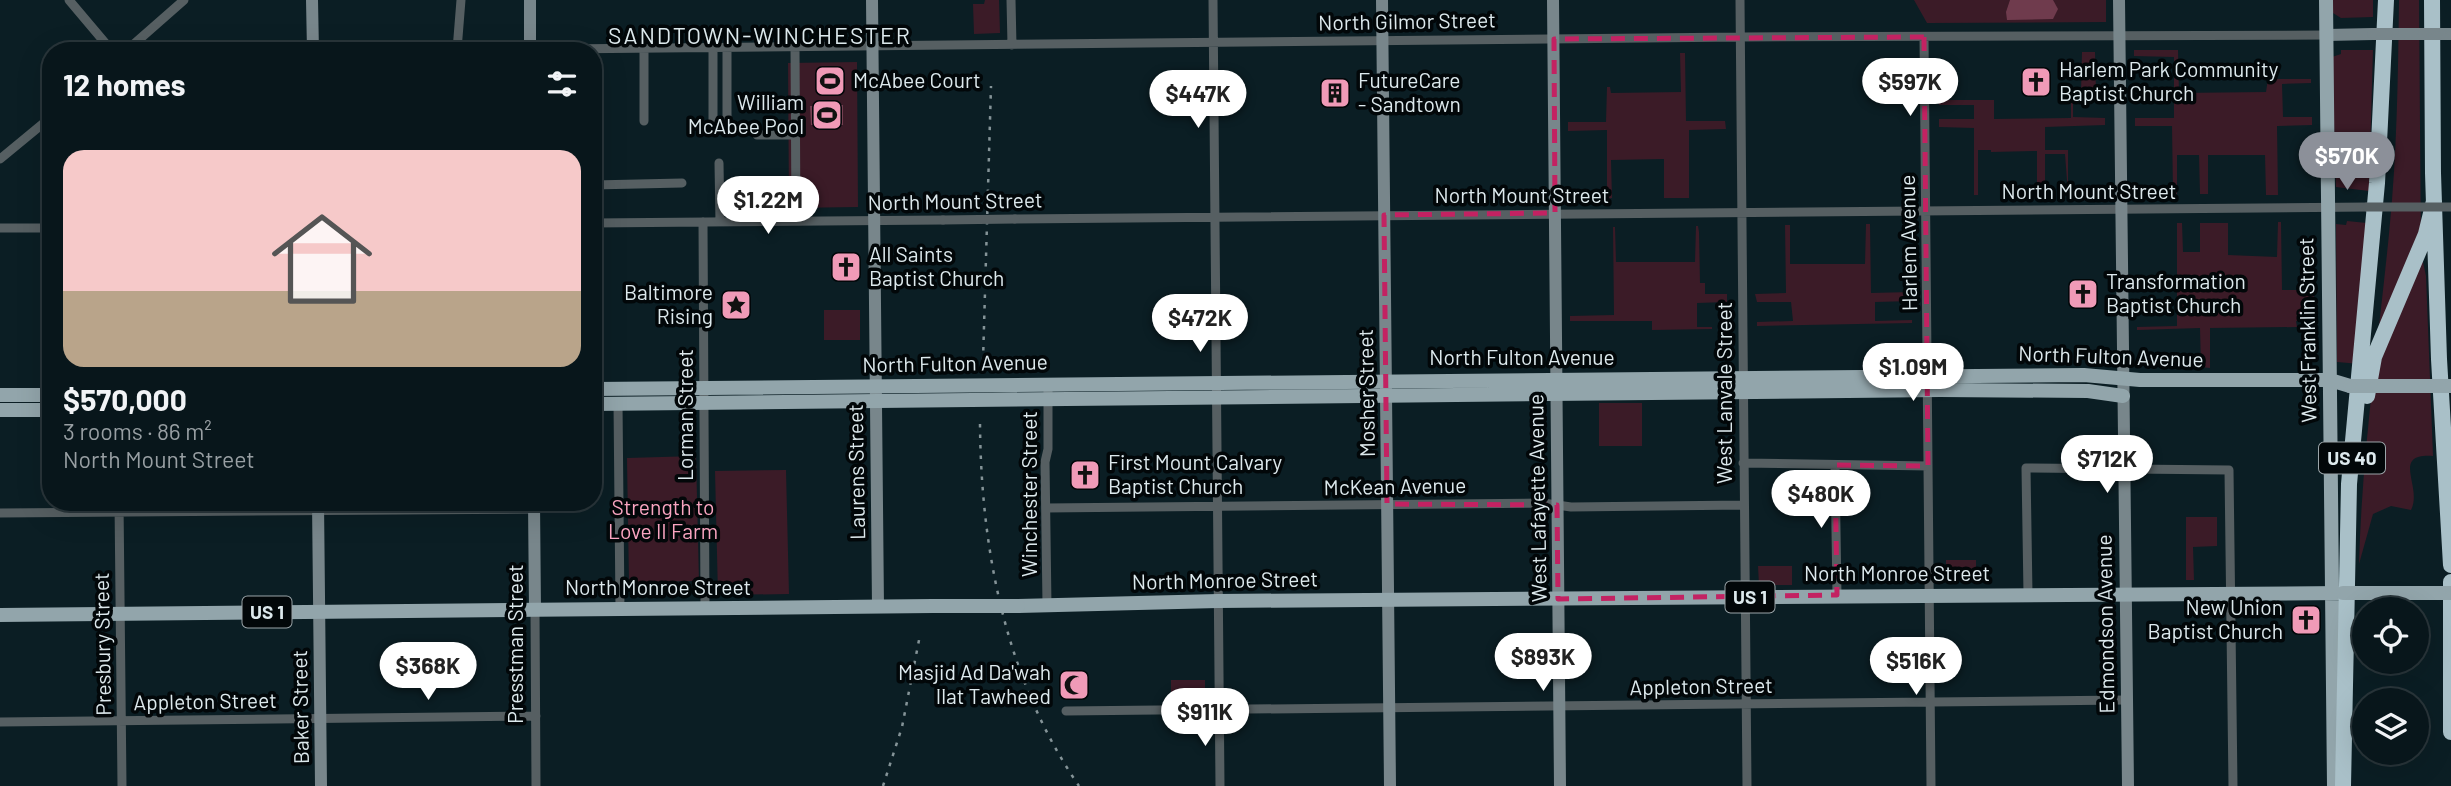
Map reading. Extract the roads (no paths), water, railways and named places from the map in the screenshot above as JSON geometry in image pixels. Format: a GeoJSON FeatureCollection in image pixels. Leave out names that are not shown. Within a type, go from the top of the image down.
{"type":"FeatureCollection","features":[{"type":"Feature","properties":{"kind":"highway","name":"US 40"},"geometry":{"type":"LineString","coordinates":[[2343,786],[2349,484],[2379,132],[2386,0]]}},
{"type":"Feature","properties":{"kind":"highway"},"geometry":{"type":"LineString","coordinates":[[2432,0],[2439,359],[2451,565]]}},
{"type":"Feature","properties":{"kind":"highway"},"geometry":{"type":"LineString","coordinates":[[2349,786],[2356,508],[2365,408],[2374,357],[2426,234],[2434,201]]}},
{"type":"Feature","properties":{"kind":"highway"},"geometry":{"type":"LineString","coordinates":[[2451,582],[2451,732]]}},
{"type":"Feature","properties":{"kind":"main road","name":"West Franklin Street"},"geometry":{"type":"LineString","coordinates":[[2326,0],[2330,380],[2338,593],[2334,786]]}},
{"type":"Feature","properties":{"kind":"main road","name":"North Fulton Avenue"},"geometry":{"type":"LineString","coordinates":[[1048,391],[1216,397],[1386,395],[1556,386],[1927,383],[2084,374],[2151,380],[2330,380],[2350,386],[2451,386]]}},
{"type":"Feature","properties":{"kind":"main road","name":"North Fulton Avenue"},"geometry":{"type":"LineString","coordinates":[[602,389],[704,395],[1048,391],[1215,382],[1386,380],[1556,386]]}},
{"type":"Feature","properties":{"kind":"main road","name":"North Fulton Avenue"},"geometry":{"type":"LineString","coordinates":[[1927,383],[2088,391],[2123,396]]}},
{"type":"Feature","properties":{"kind":"main road"},"geometry":{"type":"LineString","coordinates":[[0,395],[42,395]]}},
{"type":"Feature","properties":{"kind":"main road","name":"North Fulton Avenue"},"geometry":{"type":"LineString","coordinates":[[602,404],[704,395]]}},
{"type":"Feature","properties":{"kind":"main road"},"geometry":{"type":"LineString","coordinates":[[0,410],[42,410]]}},
{"type":"Feature","properties":{"kind":"main road","name":"North Monroe Street"},"geometry":{"type":"LineString","coordinates":[[0,615],[1018,606],[1218,601],[2125,593],[2451,593]]}},
{"type":"Feature","properties":{"kind":"street"},"geometry":{"type":"LineString","coordinates":[[69,0],[104,42]]}},
{"type":"Feature","properties":{"kind":"street"},"geometry":{"type":"LineString","coordinates":[[136,42],[184,0]]}},
{"type":"Feature","properties":{"kind":"street"},"geometry":{"type":"LineString","coordinates":[[312,0],[313,42]]}},
{"type":"Feature","properties":{"kind":"street"},"geometry":{"type":"LineString","coordinates":[[458,42],[461,0]]}},
{"type":"Feature","properties":{"kind":"street"},"geometry":{"type":"LineString","coordinates":[[530,0],[530,42]]}},
{"type":"Feature","properties":{"kind":"street","name":"Laurens Street"},"geometry":{"type":"LineString","coordinates":[[872,0],[878,607]]}},
{"type":"Feature","properties":{"kind":"street"},"geometry":{"type":"LineString","coordinates":[[1011,0],[1012,45]]}},
{"type":"Feature","properties":{"kind":"street"},"geometry":{"type":"LineString","coordinates":[[1213,0],[1220,786]]}},
{"type":"Feature","properties":{"kind":"street","name":"Mosher Street"},"geometry":{"type":"LineString","coordinates":[[1382,0],[1391,786]]}},
{"type":"Feature","properties":{"kind":"street","name":"West Lafayette Avenue"},"geometry":{"type":"LineString","coordinates":[[1553,0],[1560,786]]}},
{"type":"Feature","properties":{"kind":"street","name":"West Lanvale Street"},"geometry":{"type":"LineString","coordinates":[[1740,0],[1747,786]]}},
{"type":"Feature","properties":{"kind":"street","name":"Edmondson Avenue"},"geometry":{"type":"LineString","coordinates":[[2119,0],[2127,786]]}},
{"type":"Feature","properties":{"kind":"street","name":"North Gilmor Street"},"geometry":{"type":"LineString","coordinates":[[602,49],[1740,37],[2451,34]]}},
{"type":"Feature","properties":{"kind":"street","name":"Harlem Avenue"},"geometry":{"type":"LineString","coordinates":[[1924,37],[1931,786]]}},
{"type":"Feature","properties":{"kind":"street"},"geometry":{"type":"LineString","coordinates":[[713,48],[713,126],[727,126],[727,47]]}},
{"type":"Feature","properties":{"kind":"street"},"geometry":{"type":"LineString","coordinates":[[795,47],[796,221]]}},
{"type":"Feature","properties":{"kind":"street"},"geometry":{"type":"LineString","coordinates":[[644,48],[644,121]]}},
{"type":"Feature","properties":{"kind":"street"},"geometry":{"type":"LineString","coordinates":[[0,159],[42,124]]}},
{"type":"Feature","properties":{"kind":"street"},"geometry":{"type":"LineString","coordinates":[[757,135],[795,135]]}},
{"type":"Feature","properties":{"kind":"street"},"geometry":{"type":"LineString","coordinates":[[719,163],[720,222]]}},
{"type":"Feature","properties":{"kind":"street"},"geometry":{"type":"LineString","coordinates":[[602,185],[682,183]]}},
{"type":"Feature","properties":{"kind":"street","name":"North Mount Street"},"geometry":{"type":"LineString","coordinates":[[602,223],[2451,207]]}},
{"type":"Feature","properties":{"kind":"street","name":"Lorman Street"},"geometry":{"type":"LineString","coordinates":[[702,222],[705,608]]}},
{"type":"Feature","properties":{"kind":"street"},"geometry":{"type":"LineString","coordinates":[[0,228],[42,228]]}},
{"type":"Feature","properties":{"kind":"street","name":"Winchester Street"},"geometry":{"type":"LineString","coordinates":[[1047,605],[1048,391]]}},
{"type":"Feature","properties":{"kind":"street"},"geometry":{"type":"LineString","coordinates":[[618,403],[620,609]]}},
{"type":"Feature","properties":{"kind":"street"},"geometry":{"type":"LineString","coordinates":[[1743,463],[1928,466]]}},
{"type":"Feature","properties":{"kind":"street"},"geometry":{"type":"LineString","coordinates":[[1835,465],[1837,596]]}},
{"type":"Feature","properties":{"kind":"street"},"geometry":{"type":"LineString","coordinates":[[2028,594],[2026,468],[2229,470],[2233,786]]}},
{"type":"Feature","properties":{"kind":"street","name":"McKean Avenue"},"geometry":{"type":"LineString","coordinates":[[1046,508],[1543,503],[1571,507],[1744,505]]}},
{"type":"Feature","properties":{"kind":"street"},"geometry":{"type":"LineString","coordinates":[[0,513],[42,511]]}},
{"type":"Feature","properties":{"kind":"street","name":"Presbury Street"},"geometry":{"type":"LineString","coordinates":[[119,511],[122,786]]}},
{"type":"Feature","properties":{"kind":"street","name":"Baker Street"},"geometry":{"type":"LineString","coordinates":[[318,511],[321,786]]}},
{"type":"Feature","properties":{"kind":"street","name":"Presstman Street"},"geometry":{"type":"LineString","coordinates":[[534,511],[536,786]]}},
{"type":"Feature","properties":{"kind":"street","name":"Appleton Street"},"geometry":{"type":"LineString","coordinates":[[1066,711],[2126,700]]}},
{"type":"Feature","properties":{"kind":"street","name":"Appleton Street"},"geometry":{"type":"LineString","coordinates":[[0,722],[536,716]]}},
{"type":"Feature","properties":{"kind":"railway"},"geometry":{"type":"LineString","coordinates":[[983,361],[991,86]]}},
{"type":"Feature","properties":{"kind":"railway"},"geometry":{"type":"LineString","coordinates":[[980,424],[986,519],[1002,613],[1033,703],[1079,786]]}},
{"type":"Feature","properties":{"kind":"railway"},"geometry":{"type":"LineString","coordinates":[[883,786],[902,727],[920,635]]}},
{"type":"Feature","properties":{"kind":"place","name":"McAbee Court"},"geometry":{"type":"Point","coordinates":[830,81]}},
{"type":"Feature","properties":{"kind":"place","name":"Harlem Park Community Baptist Church"},"geometry":{"type":"Point","coordinates":[2036,82]}},
{"type":"Feature","properties":{"kind":"place","name":"FutureCare - Sandtown"},"geometry":{"type":"Point","coordinates":[1335,93]}},
{"type":"Feature","properties":{"kind":"place","name":"William McAbee Pool"},"geometry":{"type":"Point","coordinates":[827,115]}},
{"type":"Feature","properties":{"kind":"place","name":"All Saints Baptist Church"},"geometry":{"type":"Point","coordinates":[846,267]}},
{"type":"Feature","properties":{"kind":"place","name":"Transformation Baptist Church"},"geometry":{"type":"Point","coordinates":[2083,294]}},
{"type":"Feature","properties":{"kind":"place","name":"Baltimore Rising"},"geometry":{"type":"Point","coordinates":[736,305]}},
{"type":"Feature","properties":{"kind":"place","name":"First Mount Calvary Baptist Church"},"geometry":{"type":"Point","coordinates":[1085,475]}},
{"type":"Feature","properties":{"kind":"place","name":"New Union Baptist Church"},"geometry":{"type":"Point","coordinates":[2306,620]}},
{"type":"Feature","properties":{"kind":"place","name":"Masjid Ad Da'wah Ilat Tawheed"},"geometry":{"type":"Point","coordinates":[1074,685]}},
{"type":"Feature","properties":{"kind":"district","name":"SANDTOWN-WINCHESTER"},"geometry":{"type":"Point","coordinates":[760,36]}},
{"type":"Feature","properties":{"kind":"park label","name":"Strength to Love II Farm"},"geometry":{"type":"Point","coordinates":[663,520]}}]}
